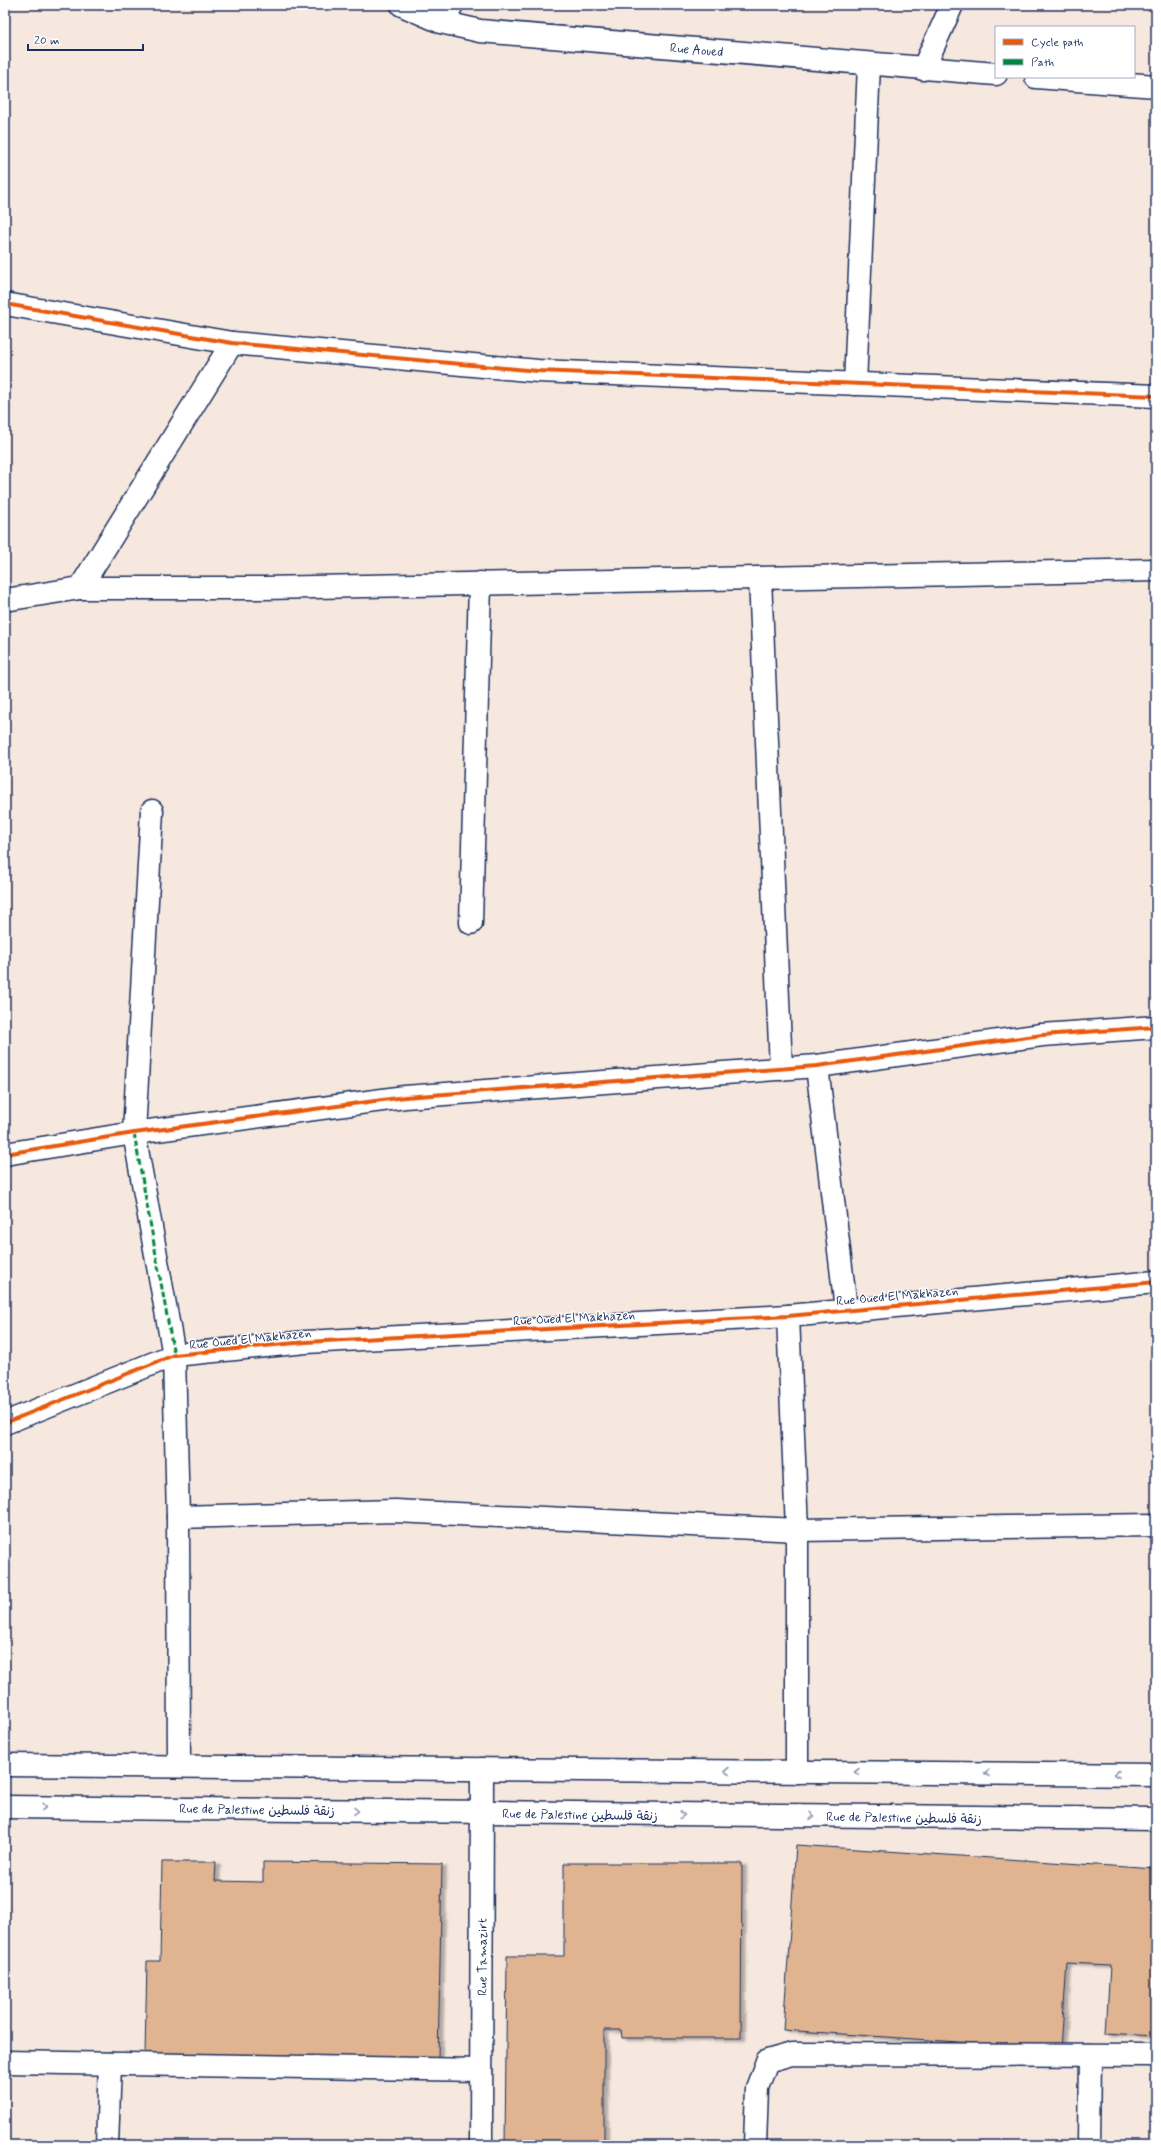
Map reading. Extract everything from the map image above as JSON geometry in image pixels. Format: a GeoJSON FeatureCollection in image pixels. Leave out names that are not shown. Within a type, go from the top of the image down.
{"type":"FeatureCollection","features":[{"type":"Feature","properties":{"kind":"street","name":"Rue Aoued"},"geometry":{"type":"LineString","coordinates":[[402,5],[447,14],[480,31],[995,74]]}},
{"type":"Feature","properties":{"kind":"street"},"geometry":{"type":"LineString","coordinates":[[923,68],[952,5]]}},
{"type":"Feature","properties":{"kind":"street"},"geometry":{"type":"LineString","coordinates":[[855,384],[870,64]]}},
{"type":"Feature","properties":{"kind":"street"},"geometry":{"type":"LineString","coordinates":[[1049,78],[1156,86]]}},
{"type":"Feature","properties":{"kind":"street"},"geometry":{"type":"LineString","coordinates":[[5,304],[232,342],[538,370],[1156,396]]}},
{"type":"Feature","properties":{"kind":"street"},"geometry":{"type":"LineString","coordinates":[[80,588],[232,342]]}},
{"type":"Feature","properties":{"kind":"street"},"geometry":{"type":"LineString","coordinates":[[5,600],[80,588],[264,588],[1156,570]]}},
{"type":"Feature","properties":{"kind":"street"},"geometry":{"type":"LineString","coordinates":[[760,578],[781,1069]]}},
{"type":"Feature","properties":{"kind":"street"},"geometry":{"type":"LineString","coordinates":[[471,923],[480,584]]}},
{"type":"Feature","properties":{"kind":"street"},"geometry":{"type":"LineString","coordinates":[[152,811],[134,1133],[174,1355],[178,1517],[179,1766]]}},
{"type":"Feature","properties":{"kind":"street"},"geometry":{"type":"LineString","coordinates":[[5,1154],[134,1133],[405,1097],[817,1066],[1042,1035],[1156,1027]]}},
{"type":"Feature","properties":{"kind":"street"},"geometry":{"type":"LineString","coordinates":[[817,1066],[846,1309]]}},
{"type":"Feature","properties":{"kind":"street","name":"Rue Oued El Makhazen"},"geometry":{"type":"LineString","coordinates":[[5,1423],[174,1355],[306,1342],[788,1316],[846,1309],[1156,1282]]}},
{"type":"Feature","properties":{"kind":"street"},"geometry":{"type":"LineString","coordinates":[[788,1316],[797,1530],[797,1772]]}},
{"type":"Feature","properties":{"kind":"street"},"geometry":{"type":"LineString","coordinates":[[178,1517],[395,1511],[797,1530],[1156,1525]]}},
{"type":"Feature","properties":{"kind":"street"},"geometry":{"type":"LineString","coordinates":[[5,1765],[1156,1775]]}},
{"type":"Feature","properties":{"kind":"street","name":"Rue Tamazirt"},"geometry":{"type":"LineString","coordinates":[[481,2145],[482,1769]]}},
{"type":"Feature","properties":{"kind":"street","name":"Rue de Palestine زنقة فلسطين"},"geometry":{"type":"LineString","coordinates":[[5,1806],[481,1813],[1156,1820]]}},
{"type":"Feature","properties":{"kind":"street"},"geometry":{"type":"LineString","coordinates":[[755,2145],[757,2088],[767,2061],[792,2054],[1156,2056]]}},
{"type":"Feature","properties":{"kind":"street"},"geometry":{"type":"LineString","coordinates":[[1088,2145],[1090,2055]]}},
{"type":"Feature","properties":{"kind":"street"},"geometry":{"type":"LineString","coordinates":[[5,2062],[481,2070]]}},
{"type":"Feature","properties":{"kind":"street"},"geometry":{"type":"LineString","coordinates":[[107,2145],[110,2064]]}},
{"type":"Feature","properties":{"kind":"building"},"geometry":{"type":"Polygon","coordinates":[[[796,1845],[1156,1869],[1156,2036],[1106,2033],[1110,1965],[1067,1963],[1061,2049],[783,2030],[796,1845]]]}},
{"type":"Feature","properties":{"kind":"building"},"geometry":{"type":"Polygon","coordinates":[[[162,1862],[216,1862],[215,1881],[263,1882],[263,1862],[442,1864],[438,2059],[145,2055],[147,1961],[160,1961],[162,1862]]]}},
{"type":"Feature","properties":{"kind":"building"},"geometry":{"type":"Polygon","coordinates":[[[564,1863],[742,1863],[741,2038],[622,2038],[621,2030],[604,2030],[604,2143],[701,2143],[701,2145],[505,2145],[507,1956],[564,1956],[564,1863]]]}},
{"type":"Feature","properties":{"kind":"marked path"},"geometry":{"type":"LineString","coordinates":[[134,1133],[174,1355]]}},
{"type":"Feature","properties":{"kind":"cycle path"},"geometry":{"type":"LineString","coordinates":[[5,304],[232,343],[538,371],[1156,396]]}},
{"type":"Feature","properties":{"kind":"cycle path"},"geometry":{"type":"LineString","coordinates":[[5,1154],[134,1133],[405,1097],[817,1066],[1042,1035],[1156,1027]]}},
{"type":"Feature","properties":{"kind":"cycle path"},"geometry":{"type":"LineString","coordinates":[[5,1423],[174,1355],[306,1342],[788,1316],[1156,1282]]}}]}
